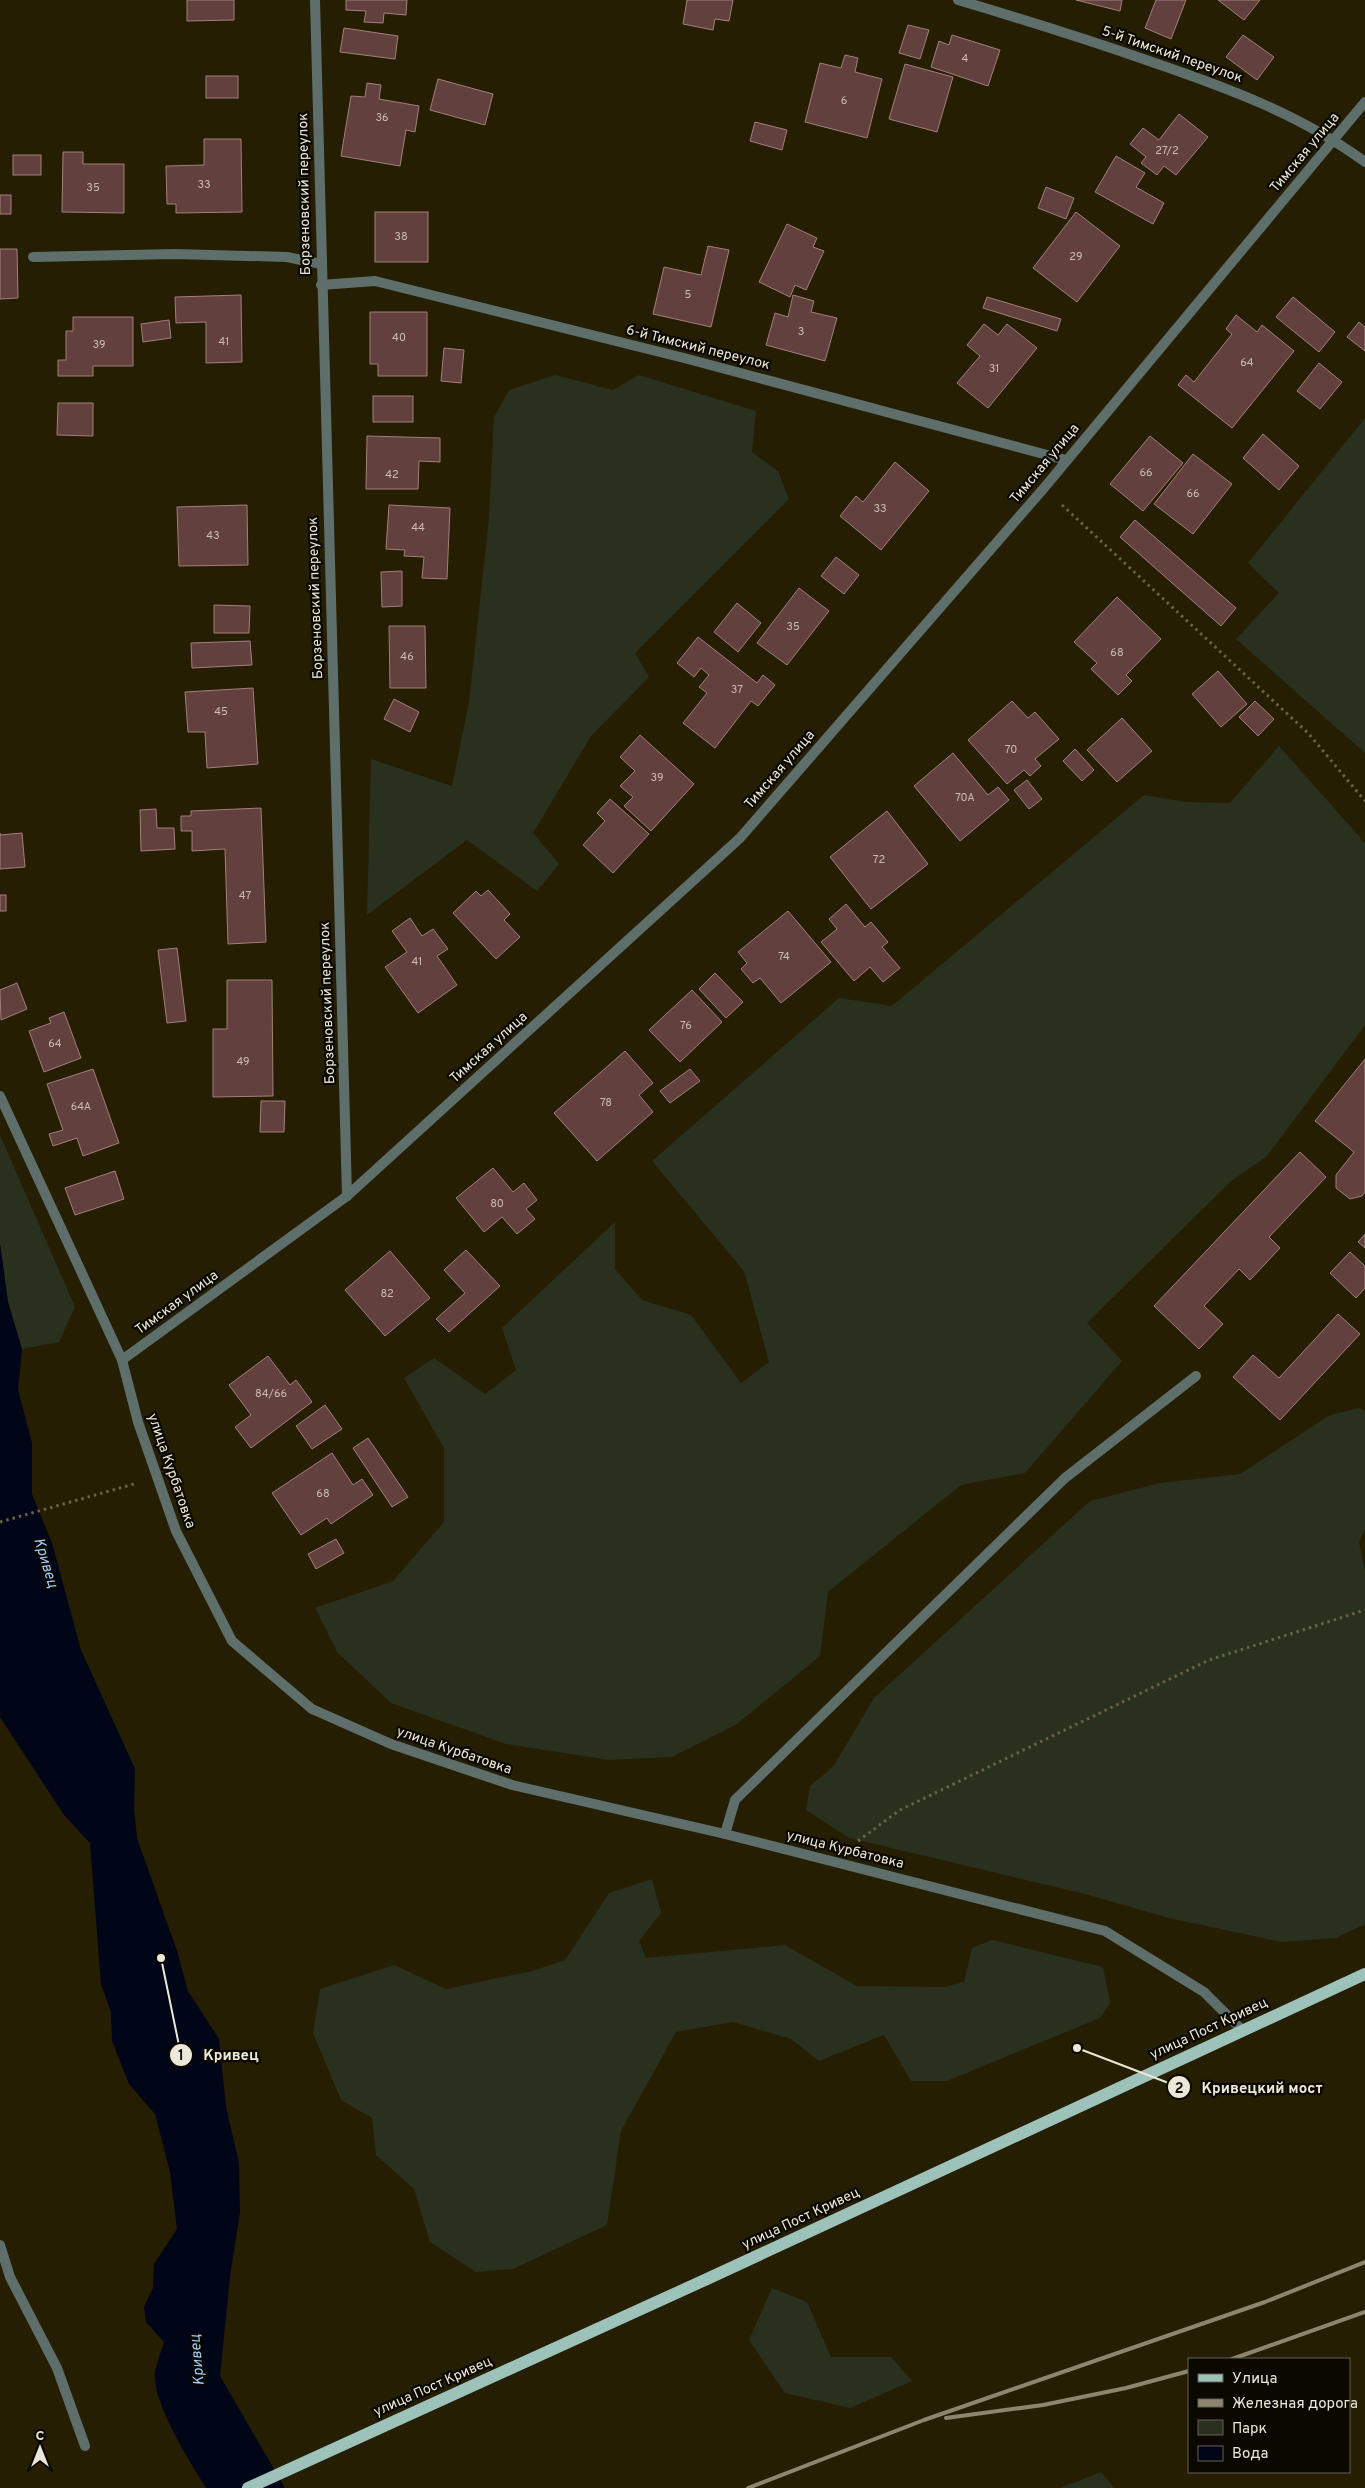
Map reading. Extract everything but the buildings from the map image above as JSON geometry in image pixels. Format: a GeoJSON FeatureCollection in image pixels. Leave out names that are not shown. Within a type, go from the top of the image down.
{"type":"FeatureCollection","features":[{"type":"Feature","properties":{"kind":"main road","name":"улица Пост Кривец"},"geometry":{"type":"LineString","coordinates":[[248,2488],[706,2279],[1365,1974]]}},
{"type":"Feature","properties":{"kind":"street","name":"Борзеновский переулок"},"geometry":{"type":"LineString","coordinates":[[315,0],[321,285],[347,1196]]}},
{"type":"Feature","properties":{"kind":"street","name":"5-й Тимский переулок"},"geometry":{"type":"LineString","coordinates":[[958,0],[1052,28],[1237,91],[1335,139],[1365,162]]}},
{"type":"Feature","properties":{"kind":"street","name":"Тимская улица"},"geometry":{"type":"LineString","coordinates":[[122,1360],[347,1196],[740,838],[1044,488],[1365,102]]}},
{"type":"Feature","properties":{"kind":"street"},"geometry":{"type":"LineString","coordinates":[[33,257],[176,254],[268,256],[287,257],[321,264]]}},
{"type":"Feature","properties":{"kind":"street","name":"6-й Тимский переулок"},"geometry":{"type":"LineString","coordinates":[[321,285],[375,281],[688,359],[1066,460]]}},
{"type":"Feature","properties":{"kind":"street","name":"улица Курбатовка"},"geometry":{"type":"LineString","coordinates":[[0,1096],[122,1360],[138,1422],[176,1531],[232,1641],[312,1709],[391,1744],[512,1785],[725,1834],[1105,1931],[1204,1992],[1242,2030]]}},
{"type":"Feature","properties":{"kind":"street"},"geometry":{"type":"LineString","coordinates":[[725,1834],[735,1800],[1065,1478],[1196,1376]]}},
{"type":"Feature","properties":{"kind":"street"},"geometry":{"type":"LineString","coordinates":[[0,2245],[10,2277],[57,2368],[85,2446]]}},
{"type":"Feature","properties":{"kind":"path"},"geometry":{"type":"LineString","coordinates":[[1044,488],[1308,733],[1365,801]]}},
{"type":"Feature","properties":{"kind":"path"},"geometry":{"type":"LineString","coordinates":[[0,1522],[135,1484],[136,1475]]}},
{"type":"Feature","properties":{"kind":"path"},"geometry":{"type":"LineString","coordinates":[[831,1861],[900,1810],[1209,1660],[1365,1610]]}},
{"type":"Feature","properties":{"kind":"green space"},"geometry":{"type":"Polygon","coordinates":[[[555,375],[613,390],[639,375],[756,411],[752,452],[778,471],[789,499],[635,653],[649,677],[591,736],[533,833],[559,864],[537,891],[467,840],[367,915],[371,759],[452,786],[469,702],[489,518],[494,417],[509,390],[555,375]]]}},
{"type":"Feature","properties":{"kind":"green space"},"geometry":{"type":"Polygon","coordinates":[[[1365,418],[1365,753],[1236,639],[1279,593],[1248,563],[1365,418]]]}},
{"type":"Feature","properties":{"kind":"green space"},"geometry":{"type":"Polygon","coordinates":[[[1279,746],[1365,843],[1365,1025],[1266,1157],[1231,1181],[1087,1323],[1122,1361],[1025,1473],[961,1485],[828,1592],[820,1656],[737,1724],[672,1757],[609,1760],[506,1744],[391,1703],[337,1652],[315,1608],[393,1581],[444,1522],[444,1448],[404,1378],[434,1358],[485,1394],[516,1370],[502,1328],[615,1222],[615,1269],[642,1300],[691,1315],[741,1383],[769,1362],[744,1271],[652,1161],[839,998],[892,1006],[1144,795],[1185,802],[1230,803],[1279,746]]]}},
{"type":"Feature","properties":{"kind":"green space"},"geometry":{"type":"Polygon","coordinates":[[[0,1135],[75,1307],[59,1342],[22,1349],[8,1302],[0,1244],[0,1135]]]}},
{"type":"Feature","properties":{"kind":"green space"},"geometry":{"type":"Polygon","coordinates":[[[1360,1408],[1365,1411],[1365,1529],[1359,1542],[1365,1571],[1365,1924],[1336,1938],[1282,1942],[1169,1918],[1085,1894],[849,1838],[806,1810],[810,1786],[833,1767],[874,1698],[1090,1501],[1160,1483],[1240,1474],[1330,1415],[1360,1408]]]}},
{"type":"Feature","properties":{"kind":"green space"},"geometry":{"type":"Polygon","coordinates":[[[652,1879],[661,1913],[639,1941],[646,1958],[785,1945],[857,1986],[943,1987],[964,1982],[972,1948],[992,1940],[1103,1967],[1110,2003],[1100,2018],[947,2081],[911,2081],[884,2035],[819,2061],[791,2039],[733,2022],[676,2032],[621,2131],[607,2225],[513,2269],[476,2272],[430,2242],[414,2189],[376,2155],[372,2118],[341,2100],[313,2033],[320,1989],[394,1965],[446,1989],[532,1971],[565,1960],[609,1893],[652,1879]]]}},
{"type":"Feature","properties":{"kind":"green space"},"geometry":{"type":"Polygon","coordinates":[[[772,2288],[807,2302],[831,2357],[891,2357],[912,2381],[850,2408],[785,2393],[749,2340],[772,2288]]]}},
{"type":"Feature","properties":{"kind":"green space"},"geometry":{"type":"Polygon","coordinates":[[[1101,2472],[1114,2488],[1060,2488],[1101,2472]]]}},
{"type":"Feature","properties":{"kind":"water"},"geometry":{"type":"Polygon","coordinates":[[[0,1244],[8,1302],[22,1349],[18,1390],[32,1443],[32,1494],[52,1543],[81,1650],[135,1769],[134,1809],[137,1838],[177,1951],[188,1991],[219,2039],[226,2107],[239,2163],[240,2212],[230,2276],[220,2376],[285,2488],[206,2488],[173,2432],[159,2400],[155,2372],[164,2342],[146,2322],[144,2307],[153,2288],[154,2264],[177,2229],[170,2172],[155,2114],[129,2084],[112,2041],[111,2012],[101,1984],[90,1843],[64,1815],[0,1717],[0,1244]]]}},
{"type":"Feature","properties":{"kind":"railway"},"geometry":{"type":"LineString","coordinates":[[748,2488],[924,2420],[1265,2302],[1365,2262]]}},
{"type":"Feature","properties":{"kind":"railway"},"geometry":{"type":"LineString","coordinates":[[1235,2358],[1365,2312]]}},
{"type":"Feature","properties":{"kind":"railway"},"geometry":{"type":"LineString","coordinates":[[946,2418],[1043,2405],[1126,2388],[1188,2371]]}},
{"type":"Feature","properties":{"kind":"place","name":"Кривец"},"geometry":{"type":"Point","coordinates":[161,1958]}},
{"type":"Feature","properties":{"kind":"place","name":"Кривецкий мост"},"geometry":{"type":"Point","coordinates":[1077,2048]}}]}
